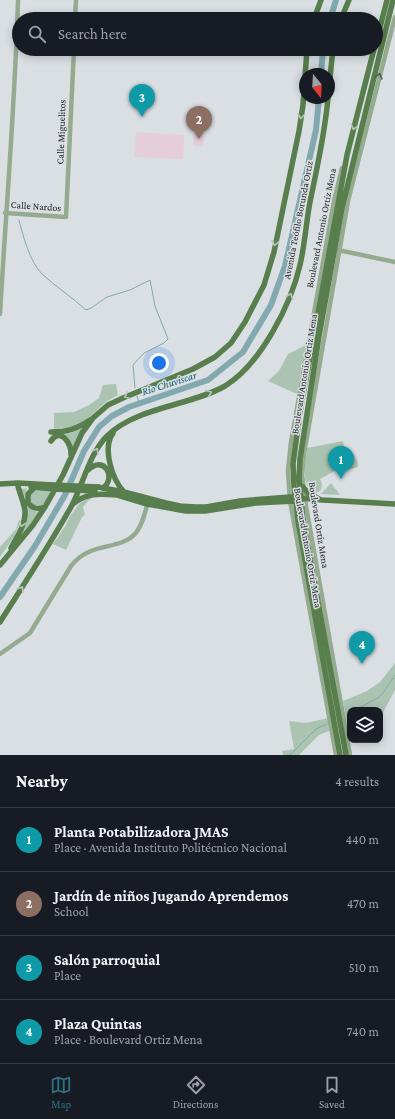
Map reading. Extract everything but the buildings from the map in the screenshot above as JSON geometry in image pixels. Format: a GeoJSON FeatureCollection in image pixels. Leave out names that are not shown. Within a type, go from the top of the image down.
{"type":"FeatureCollection","features":[{"type":"Feature","properties":{"kind":"main road"},"geometry":{"type":"LineString","coordinates":[[317,12],[321,0]]}},
{"type":"Feature","properties":{"kind":"main road"},"geometry":{"type":"LineString","coordinates":[[344,12],[349,0]]}},
{"type":"Feature","properties":{"kind":"main road"},"geometry":{"type":"LineString","coordinates":[[383,16],[387,0]]}},
{"type":"Feature","properties":{"kind":"main road","name":"Boulevard Antonio Ortiz Mena"},"geometry":{"type":"LineString","coordinates":[[383,40],[393,0]]}},
{"type":"Feature","properties":{"kind":"main road","name":"Avenida Teófilo Borunda Ortíz"},"geometry":{"type":"LineString","coordinates":[[0,565],[33,525],[45,507],[82,434],[93,418],[108,405],[215,358],[231,343],[245,322],[264,285],[272,259],[299,131],[303,105],[306,56]]}},
{"type":"Feature","properties":{"kind":"main road"},"geometry":{"type":"LineString","coordinates":[[331,68],[332,56]]}},
{"type":"Feature","properties":{"kind":"main road","name":"Boulevard Antonio Ortiz Mena"},"geometry":{"type":"LineString","coordinates":[[340,755],[299,499],[299,478],[300,459],[334,250],[347,155],[372,56]]}},
{"type":"Feature","properties":{"kind":"main road","name":"Boulevard Antonio Ortiz Mena"},"geometry":{"type":"LineString","coordinates":[[334,250],[346,190],[379,56]]}},
{"type":"Feature","properties":{"kind":"main road","name":"Avenida Teófilo Borunda Ortíz"},"geometry":{"type":"LineString","coordinates":[[0,622],[72,505],[100,445],[105,438],[118,427],[133,419],[206,394],[226,385],[249,366],[261,350],[288,302],[298,275],[303,252],[308,213],[324,138],[327,104]]}},
{"type":"Feature","properties":{"kind":"main road"},"geometry":{"type":"LineString","coordinates":[[51,432],[64,432],[75,429],[93,418]]}},
{"type":"Feature","properties":{"kind":"main road"},"geometry":{"type":"LineString","coordinates":[[118,427],[110,438],[108,450],[115,480],[122,494]]}},
{"type":"Feature","properties":{"kind":"main road"},"geometry":{"type":"LineString","coordinates":[[51,442],[55,437],[59,436],[66,439],[71,447],[70,459]]}},
{"type":"Feature","properties":{"kind":"main road"},"geometry":{"type":"LineString","coordinates":[[87,472],[97,464],[101,464],[106,467],[108,471],[108,483],[98,489]]}},
{"type":"Feature","properties":{"kind":"main road"},"geometry":{"type":"LineString","coordinates":[[16,485],[18,483],[53,487],[98,489],[122,494],[148,502],[195,507],[206,507],[240,501],[299,499],[395,504]]}},
{"type":"Feature","properties":{"kind":"main road"},"geometry":{"type":"LineString","coordinates":[[0,484],[34,488],[53,487]]}},
{"type":"Feature","properties":{"kind":"main road"},"geometry":{"type":"LineString","coordinates":[[5,558],[17,536],[25,516],[25,510],[16,485]]}},
{"type":"Feature","properties":{"kind":"main road"},"geometry":{"type":"LineString","coordinates":[[303,487],[308,493],[323,500]]}},
{"type":"Feature","properties":{"kind":"main road"},"geometry":{"type":"LineString","coordinates":[[34,488],[28,494],[28,503],[34,508],[38,509],[45,507]]}},
{"type":"Feature","properties":{"kind":"main road"},"geometry":{"type":"LineString","coordinates":[[72,505],[81,498],[93,494],[122,494]]}},
{"type":"Feature","properties":{"kind":"main road","name":"Boulevard Antonio Ortiz Mena"},"geometry":{"type":"LineString","coordinates":[[299,499],[346,755]]}},
{"type":"Feature","properties":{"kind":"street"},"geometry":{"type":"LineString","coordinates":[[17,12],[18,0]]}},
{"type":"Feature","properties":{"kind":"street"},"geometry":{"type":"LineString","coordinates":[[75,12],[76,0]]}},
{"type":"Feature","properties":{"kind":"street","name":"Boulevard Antonio Ortiz Mena"},"geometry":{"type":"LineString","coordinates":[[334,250],[395,17]]}},
{"type":"Feature","properties":{"kind":"street"},"geometry":{"type":"LineString","coordinates":[[0,314],[15,56]]}},
{"type":"Feature","properties":{"kind":"street","name":"Calle Miguelitos"},"geometry":{"type":"LineString","coordinates":[[66,217],[74,56]]}},
{"type":"Feature","properties":{"kind":"street","name":"Boulevard Antonio Ortíz Mena"},"geometry":{"type":"LineString","coordinates":[[336,755],[299,499],[288,471],[291,442],[334,200],[343,164],[347,155]]}},
{"type":"Feature","properties":{"kind":"street","name":"Calle Nardos"},"geometry":{"type":"LineString","coordinates":[[5,213],[66,217]]}},
{"type":"Feature","properties":{"kind":"street"},"geometry":{"type":"LineString","coordinates":[[334,250],[395,262]]}},
{"type":"Feature","properties":{"kind":"street","name":"Boulevard Ortiz Mena"},"geometry":{"type":"LineString","coordinates":[[334,250],[304,454],[302,470],[303,487],[299,499],[350,755]]}},
{"type":"Feature","properties":{"kind":"street"},"geometry":{"type":"LineString","coordinates":[[0,654],[10,646],[26,637],[36,626],[74,562],[82,555],[92,550],[121,542],[134,535],[141,524],[148,502]]}},
{"type":"Feature","properties":{"kind":"street"},"geometry":{"type":"LineString","coordinates":[[0,657],[10,646]]}},
{"type":"Feature","properties":{"kind":"shaded area"},"geometry":{"type":"Polygon","coordinates":[[[136,132],[184,135],[183,159],[134,157],[136,132]]]}},
{"type":"Feature","properties":{"kind":"shaded area"},"geometry":{"type":"Polygon","coordinates":[[[194,132],[204,132],[203,146],[193,146],[194,132]]]}},
{"type":"Feature","properties":{"kind":"green space"},"geometry":{"type":"Polygon","coordinates":[[[306,345],[297,394],[268,381],[279,371],[288,354],[306,345]]]}},
{"type":"Feature","properties":{"kind":"green space"},"geometry":{"type":"Polygon","coordinates":[[[116,384],[118,395],[107,401],[84,422],[74,427],[54,429],[54,413],[74,412],[89,405],[99,398],[103,385],[116,384]]]}},
{"type":"Feature","properties":{"kind":"green space"},"geometry":{"type":"Polygon","coordinates":[[[83,428],[72,449],[70,441],[67,437],[54,434],[71,433],[83,428]]]}},
{"type":"Feature","properties":{"kind":"green space"},"geometry":{"type":"Polygon","coordinates":[[[343,441],[344,446],[352,452],[356,458],[358,467],[351,469],[344,466],[320,479],[322,484],[321,490],[315,494],[310,489],[305,479],[307,448],[343,441]]]}},
{"type":"Feature","properties":{"kind":"green space"},"geometry":{"type":"Polygon","coordinates":[[[331,483],[340,495],[321,494],[331,483]]]}},
{"type":"Feature","properties":{"kind":"green space"},"geometry":{"type":"Polygon","coordinates":[[[27,488],[24,498],[27,506],[39,513],[18,539],[24,525],[21,489],[27,488]]]}},
{"type":"Feature","properties":{"kind":"green space"},"geometry":{"type":"Polygon","coordinates":[[[34,490],[52,492],[46,502],[40,507],[34,506],[30,501],[30,496],[34,490]]]}},
{"type":"Feature","properties":{"kind":"green space"},"geometry":{"type":"Polygon","coordinates":[[[91,497],[91,499],[83,507],[85,515],[82,517],[66,550],[53,544],[66,525],[70,516],[80,503],[91,497]]]}},
{"type":"Feature","properties":{"kind":"green space"},"geometry":{"type":"Polygon","coordinates":[[[21,520],[14,537],[0,557],[0,547],[16,529],[18,522],[21,520]]]}},
{"type":"Feature","properties":{"kind":"green space"},"geometry":{"type":"Polygon","coordinates":[[[395,663],[395,690],[383,712],[383,707],[347,707],[347,723],[343,701],[367,691],[380,682],[395,663]]]}},
{"type":"Feature","properties":{"kind":"green space"},"geometry":{"type":"Polygon","coordinates":[[[328,718],[329,731],[319,735],[299,755],[283,755],[282,751],[294,749],[289,721],[306,723],[328,718]]]}},
{"type":"Feature","properties":{"kind":"waterway","name":"Rio Chuviscar"},"geometry":{"type":"LineString","coordinates":[[332,12],[336,0]]}},
{"type":"Feature","properties":{"kind":"waterway","name":"Rio Chuviscar"},"geometry":{"type":"LineString","coordinates":[[321,68],[322,56]]}},
{"type":"Feature","properties":{"kind":"waterway","name":"Rio Chuviscar"},"geometry":{"type":"LineString","coordinates":[[0,597],[35,546],[65,495],[84,451],[99,427],[112,416],[129,407],[208,380],[243,352],[271,305],[285,266],[316,130],[318,104]]}},
{"type":"Feature","properties":{"kind":"waterway"},"geometry":{"type":"LineString","coordinates":[[19,220],[28,248],[38,269],[47,279],[86,310],[107,297],[130,290],[150,280],[155,306],[168,339],[164,343],[144,353],[133,365],[135,388]]}},
{"type":"Feature","properties":{"kind":"waterway","name":"Rio Chuviscar"},"geometry":{"type":"LineString","coordinates":[[137,396],[139,403]]}},
{"type":"Feature","properties":{"kind":"waterway"},"geometry":{"type":"LineString","coordinates":[[361,707],[378,698],[395,675]]}},
{"type":"Feature","properties":{"kind":"waterway"},"geometry":{"type":"LineString","coordinates":[[290,755],[316,729],[327,724]]}},
{"type":"Feature","properties":{"kind":"place","name":"Salón parroquial"},"geometry":{"type":"Point","coordinates":[142,117]}},
{"type":"Feature","properties":{"kind":"place","name":"Jardín de niños Jugando Aprendemos"},"geometry":{"type":"Point","coordinates":[199,139]}},
{"type":"Feature","properties":{"kind":"place","name":"Planta Potabilizadora JMAS"},"geometry":{"type":"Point","coordinates":[341,479]}},
{"type":"Feature","properties":{"kind":"place","name":"Plaza Quintas"},"geometry":{"type":"Point","coordinates":[362,664]}}]}
